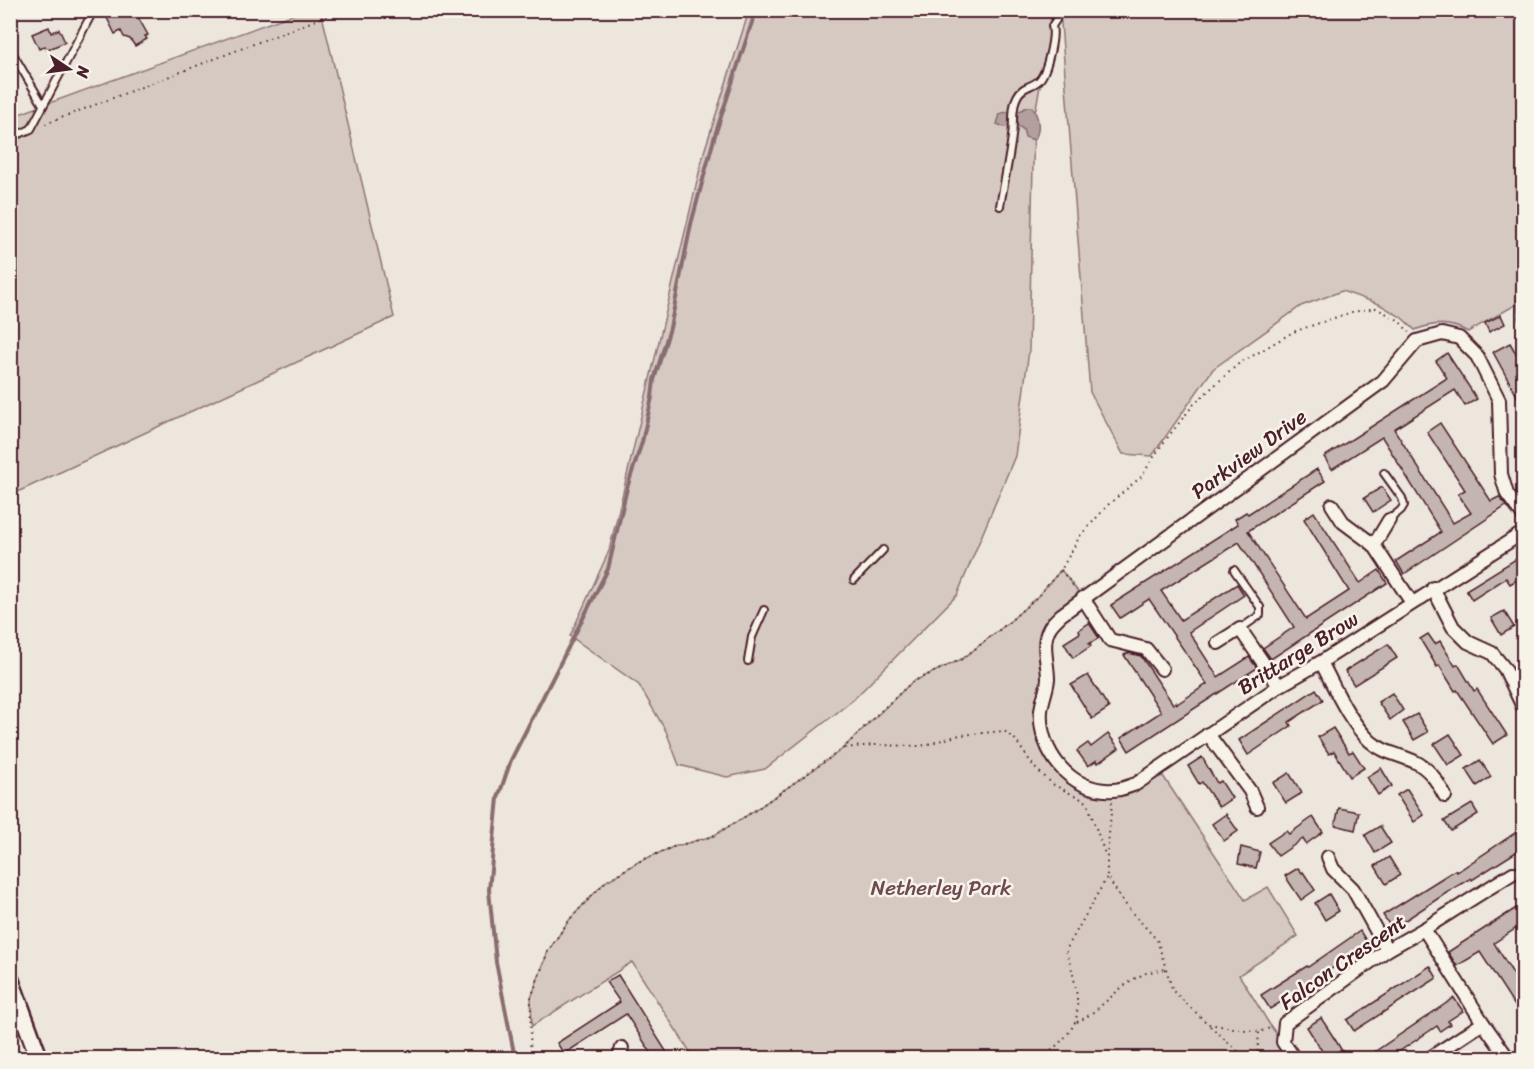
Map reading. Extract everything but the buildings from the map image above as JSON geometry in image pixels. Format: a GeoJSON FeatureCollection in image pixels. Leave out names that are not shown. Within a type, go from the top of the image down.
{"type":"FeatureCollection","features":[{"type":"Feature","properties":{"kind":"street"},"geometry":{"type":"LineString","coordinates":[[1417,341],[1442,334],[1459,338],[1477,356],[1499,400],[1501,474],[1507,494],[1524,517]]}},
{"type":"Feature","properties":{"kind":"street","name":"Parkview Drive"},"geometry":{"type":"LineString","coordinates":[[1089,787],[1063,770],[1050,754],[1043,732],[1041,711],[1047,684],[1048,666],[1045,646],[1049,629],[1061,615],[1083,598],[1383,381],[1417,341]]}},
{"type":"Feature","properties":{"kind":"street"},"geometry":{"type":"LineString","coordinates":[[1332,505],[1343,522],[1374,545],[1412,603]]}},
{"type":"Feature","properties":{"kind":"street"},"geometry":{"type":"LineString","coordinates":[[1374,545],[1389,520]]}},
{"type":"Feature","properties":{"kind":"street","name":"Brittarge Brow"},"geometry":{"type":"LineString","coordinates":[[1089,787],[1113,790],[1136,784],[1279,686],[1321,662],[1433,588],[1524,532]]}},
{"type":"Feature","properties":{"kind":"street"},"geometry":{"type":"LineString","coordinates":[[1433,588],[1453,627],[1468,642],[1492,653],[1505,669],[1524,709]]}},
{"type":"Feature","properties":{"kind":"street"},"geometry":{"type":"LineString","coordinates":[[1083,598],[1110,640],[1146,649],[1162,669]]}},
{"type":"Feature","properties":{"kind":"street"},"geometry":{"type":"LineString","coordinates":[[1218,643],[1240,628],[1279,686]]}},
{"type":"Feature","properties":{"kind":"street"},"geometry":{"type":"LineString","coordinates":[[1321,662],[1353,720],[1370,741],[1392,754],[1419,764],[1435,777],[1445,796]]}},
{"type":"Feature","properties":{"kind":"street"},"geometry":{"type":"LineString","coordinates":[[1208,734],[1250,791],[1257,807]]}},
{"type":"Feature","properties":{"kind":"street"},"geometry":{"type":"LineString","coordinates":[[1328,857],[1333,869],[1353,889],[1387,950]]}},
{"type":"Feature","properties":{"kind":"street","name":"Falcon Crescent"},"geometry":{"type":"LineString","coordinates":[[1294,1059],[1283,1042],[1285,1023],[1387,950],[1513,873]]}},
{"type":"Feature","properties":{"kind":"street"},"geometry":{"type":"LineString","coordinates":[[1424,929],[1508,1059]]}},
{"type":"Feature","properties":{"kind":"street"},"geometry":{"type":"LineString","coordinates":[[10,979],[39,1059]]}},
{"type":"Feature","properties":{"kind":"street"},"geometry":{"type":"LineString","coordinates":[[1430,1059],[1483,1023]]}},
{"type":"Feature","properties":{"kind":"street"},"geometry":{"type":"LineString","coordinates":[[606,1059],[619,1055]]}},
{"type":"Feature","properties":{"kind":"lane"},"geometry":{"type":"LineString","coordinates":[[10,138],[31,129],[91,15],[97,10]]}},
{"type":"Feature","properties":{"kind":"lane"},"geometry":{"type":"LineString","coordinates":[[1000,206],[1013,135],[1015,101],[1021,91],[1039,81],[1044,73],[1051,49],[1052,26],[1056,20],[1057,10]]}},
{"type":"Feature","properties":{"kind":"lane"},"geometry":{"type":"LineString","coordinates":[[10,50],[43,105]]}},
{"type":"Feature","properties":{"kind":"lane"},"geometry":{"type":"LineString","coordinates":[[1384,473],[1402,498],[1404,505],[1389,520]]}},
{"type":"Feature","properties":{"kind":"lane"},"geometry":{"type":"LineString","coordinates":[[854,580],[883,550]]}},
{"type":"Feature","properties":{"kind":"lane"},"geometry":{"type":"LineString","coordinates":[[1234,570],[1260,607],[1260,615],[1240,628]]}},
{"type":"Feature","properties":{"kind":"lane"},"geometry":{"type":"LineString","coordinates":[[748,661],[752,637],[764,610]]}},
{"type":"Feature","properties":{"kind":"path"},"geometry":{"type":"LineString","coordinates":[[31,129],[342,10]]}},
{"type":"Feature","properties":{"kind":"path"},"geometry":{"type":"LineString","coordinates":[[1524,292],[1524,300]]}},
{"type":"Feature","properties":{"kind":"path"},"geometry":{"type":"LineString","coordinates":[[530,1059],[531,998],[548,951],[570,919],[605,882],[638,862],[673,847],[713,836],[751,813],[844,748],[912,682],[962,659],[1008,623],[1038,596],[1060,570],[1080,536],[1109,504],[1142,477],[1161,446],[1194,404],[1237,365],[1293,333],[1352,312],[1376,308],[1398,320],[1417,341]]}},
{"type":"Feature","properties":{"kind":"path"},"geometry":{"type":"LineString","coordinates":[[1060,570],[1083,598]]}},
{"type":"Feature","properties":{"kind":"path"},"geometry":{"type":"LineString","coordinates":[[844,748],[873,745],[921,746],[960,735],[1004,731],[1014,738],[1035,768],[1054,785],[1087,802],[1107,856]]}},
{"type":"Feature","properties":{"kind":"path"},"geometry":{"type":"LineString","coordinates":[[1076,1022],[1077,999],[1074,974],[1066,950],[1107,878],[1113,790]]}},
{"type":"Feature","properties":{"kind":"path"},"geometry":{"type":"LineString","coordinates":[[1107,878],[1128,908],[1156,940],[1173,991],[1245,1059]]}},
{"type":"Feature","properties":{"kind":"path"},"geometry":{"type":"LineString","coordinates":[[1042,1059],[1061,1042],[1076,1022],[1089,1017],[1112,995],[1142,974],[1165,969]]}},
{"type":"Feature","properties":{"kind":"path"},"geometry":{"type":"LineString","coordinates":[[1208,1024],[1258,1032],[1285,1023]]}},
{"type":"Feature","properties":{"kind":"path"},"geometry":{"type":"LineString","coordinates":[[1257,1059],[1258,1032]]}},
{"type":"Feature","properties":{"kind":"green space"},"geometry":{"type":"Polygon","coordinates":[[[302,11],[321,11],[394,317],[11,495],[11,117],[302,11]]]}},
{"type":"Feature","properties":{"kind":"green space"},"geometry":{"type":"Polygon","coordinates":[[[749,11],[1052,11],[1034,118],[1029,350],[1015,456],[957,595],[853,700],[765,769],[727,777],[679,765],[666,731],[639,685],[570,636],[609,551],[704,152],[749,11]]]}},
{"type":"Feature","properties":{"kind":"green space"},"geometry":{"type":"Polygon","coordinates":[[[1060,11],[1523,11],[1523,339],[1517,304],[1468,332],[1455,326],[1442,324],[1415,330],[1401,317],[1379,304],[1342,291],[1301,306],[1213,369],[1152,456],[1123,454],[1090,392],[1060,11]]]}},
{"type":"Feature","properties":{"kind":"green space","name":"Netherley Park"},"geometry":{"type":"Polygon","coordinates":[[[1061,570],[1083,598],[1049,629],[1041,711],[1050,754],[1089,787],[1136,784],[1163,776],[1245,900],[1268,887],[1298,936],[1239,975],[1294,1058],[694,1058],[632,962],[532,1026],[531,998],[548,951],[570,919],[605,882],[638,862],[673,847],[713,836],[751,813],[840,751],[912,682],[962,659],[1008,623],[1038,596],[1061,570]]]}},
{"type":"Feature","properties":{"kind":"shaded area"},"geometry":{"type":"Polygon","coordinates":[[[1026,107],[1032,107],[1038,119],[1038,132],[1034,140],[1025,137],[1023,129],[1016,125],[1004,127],[997,124],[1000,114],[1020,111],[1026,107]]]}},
{"type":"Feature","properties":{"kind":"waterway"},"geometry":{"type":"LineString","coordinates":[[515,1058],[496,962],[489,890],[498,798],[511,760],[608,569],[627,488],[642,442],[654,380],[670,328],[691,224],[715,135],[756,10]]}}]}
